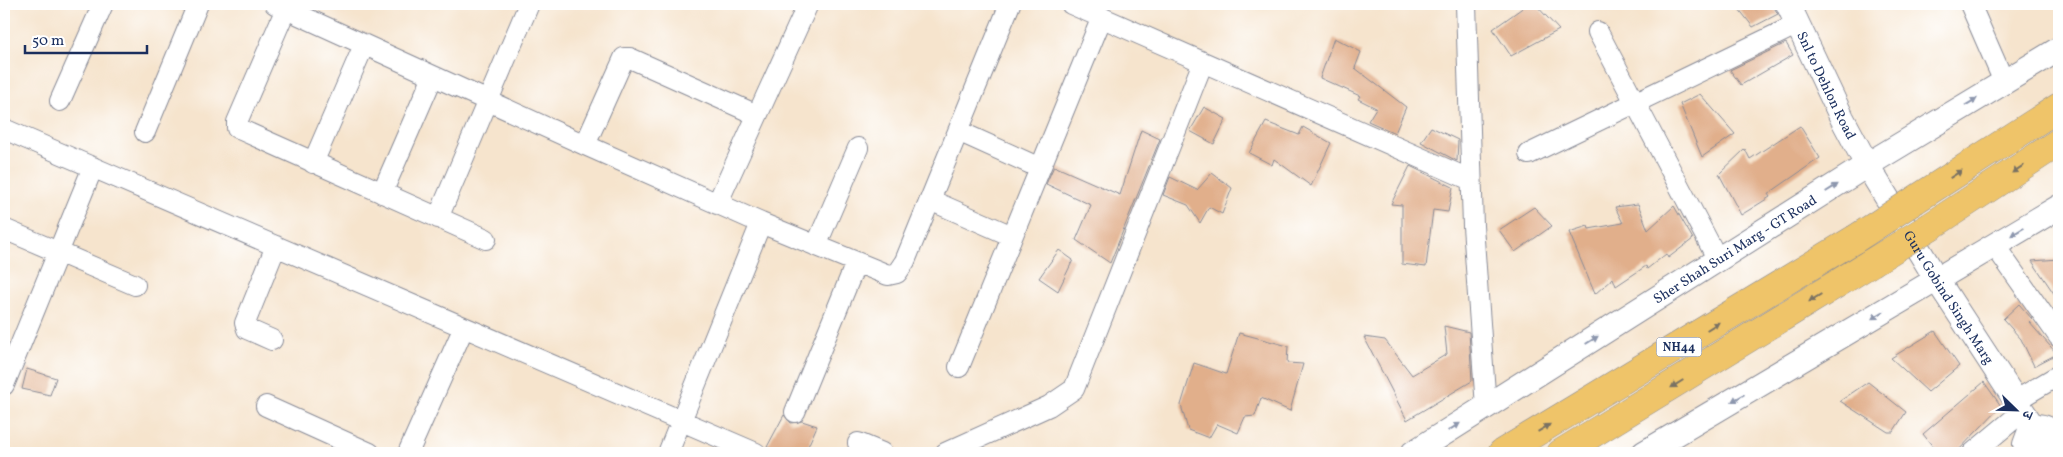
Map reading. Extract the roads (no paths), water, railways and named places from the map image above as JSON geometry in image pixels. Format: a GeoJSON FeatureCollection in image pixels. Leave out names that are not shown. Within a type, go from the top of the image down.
{"type":"FeatureCollection","features":[{"type":"Feature","properties":{"kind":"highway","name":"NH44"},"geometry":{"type":"LineString","coordinates":[[1502,453],[1855,239],[2059,107]]}},
{"type":"Feature","properties":{"kind":"highway","name":"NH44"},"geometry":{"type":"LineString","coordinates":[[1561,453],[1931,226],[2059,142]]}},
{"type":"Feature","properties":{"kind":"street"},"geometry":{"type":"LineString","coordinates":[[60,101],[103,4]]}},
{"type":"Feature","properties":{"kind":"street"},"geometry":{"type":"LineString","coordinates":[[145,132],[198,4]]}},
{"type":"Feature","properties":{"kind":"street"},"geometry":{"type":"LineString","coordinates":[[438,218],[529,4]]}},
{"type":"Feature","properties":{"kind":"street"},"geometry":{"type":"LineString","coordinates":[[486,239],[243,132],[237,126],[283,5],[364,45],[585,146],[760,223],[888,275],[898,273],[1010,4]]}},
{"type":"Feature","properties":{"kind":"street"},"geometry":{"type":"LineString","coordinates":[[1071,4],[1472,180]]}},
{"type":"Feature","properties":{"kind":"street"},"geometry":{"type":"LineString","coordinates":[[1466,4],[1472,180],[1486,407]]}},
{"type":"Feature","properties":{"kind":"street"},"geometry":{"type":"LineString","coordinates":[[1970,4],[2004,82]]}},
{"type":"Feature","properties":{"kind":"street"},"geometry":{"type":"LineString","coordinates":[[717,204],[757,115],[801,6]]}},
{"type":"Feature","properties":{"kind":"street"},"geometry":{"type":"LineString","coordinates":[[1529,154],[1635,101],[1793,14]]}},
{"type":"Feature","properties":{"kind":"street","name":"Snl to Dehlon Road"},"geometry":{"type":"LineString","coordinates":[[1793,14],[1842,118],[1867,165]]}},
{"type":"Feature","properties":{"kind":"street"},"geometry":{"type":"LineString","coordinates":[[959,367],[1102,17]]}},
{"type":"Feature","properties":{"kind":"street"},"geometry":{"type":"LineString","coordinates":[[1598,32],[1718,260]]}},
{"type":"Feature","properties":{"kind":"street"},"geometry":{"type":"LineString","coordinates":[[313,163],[364,45]]}},
{"type":"Feature","properties":{"kind":"street","name":"Sher Shah Suri Marg - GT Road"},"geometry":{"type":"LineString","coordinates":[[1413,453],[1867,165],[2059,49]]}},
{"type":"Feature","properties":{"kind":"street"},"geometry":{"type":"LineString","coordinates":[[585,146],[621,61],[625,58],[757,115]]}},
{"type":"Feature","properties":{"kind":"street"},"geometry":{"type":"LineString","coordinates":[[945,453],[1049,406],[1074,389],[1203,62]]}},
{"type":"Feature","properties":{"kind":"street"},"geometry":{"type":"LineString","coordinates":[[382,193],[433,76]]}},
{"type":"Feature","properties":{"kind":"street"},"geometry":{"type":"LineString","coordinates":[[4,129],[756,453]]}},
{"type":"Feature","properties":{"kind":"street"},"geometry":{"type":"LineString","coordinates":[[958,131],[1040,168]]}},
{"type":"Feature","properties":{"kind":"street"},"geometry":{"type":"LineString","coordinates":[[816,246],[858,148]]}},
{"type":"Feature","properties":{"kind":"street","name":"Guru Gobind Singh Marg"},"geometry":{"type":"LineString","coordinates":[[1867,165],[1937,280],[2035,432]]}},
{"type":"Feature","properties":{"kind":"street"},"geometry":{"type":"LineString","coordinates":[[4,384],[57,250],[93,167]]}},
{"type":"Feature","properties":{"kind":"street"},"geometry":{"type":"LineString","coordinates":[[930,200],[1012,236]]}},
{"type":"Feature","properties":{"kind":"street"},"geometry":{"type":"LineString","coordinates":[[1644,453],[2059,207]]}},
{"type":"Feature","properties":{"kind":"street"},"geometry":{"type":"LineString","coordinates":[[668,453],[760,223]]}},
{"type":"Feature","properties":{"kind":"street"},"geometry":{"type":"LineString","coordinates":[[4,229],[57,250],[135,285]]}},
{"type":"Feature","properties":{"kind":"street"},"geometry":{"type":"LineString","coordinates":[[272,340],[248,329],[245,323],[276,246]]}},
{"type":"Feature","properties":{"kind":"street"},"geometry":{"type":"LineString","coordinates":[[1995,246],[2059,337]]}},
{"type":"Feature","properties":{"kind":"street"},"geometry":{"type":"LineString","coordinates":[[795,412],[856,263]]}},
{"type":"Feature","properties":{"kind":"street"},"geometry":{"type":"LineString","coordinates":[[408,453],[464,327]]}},
{"type":"Feature","properties":{"kind":"street"},"geometry":{"type":"LineString","coordinates":[[1973,453],[2035,432],[2059,375]]}},
{"type":"Feature","properties":{"kind":"street"},"geometry":{"type":"LineString","coordinates":[[266,406],[370,453]]}},
{"type":"Feature","properties":{"kind":"street"},"geometry":{"type":"LineString","coordinates":[[858,443],[882,453]]}}]}
